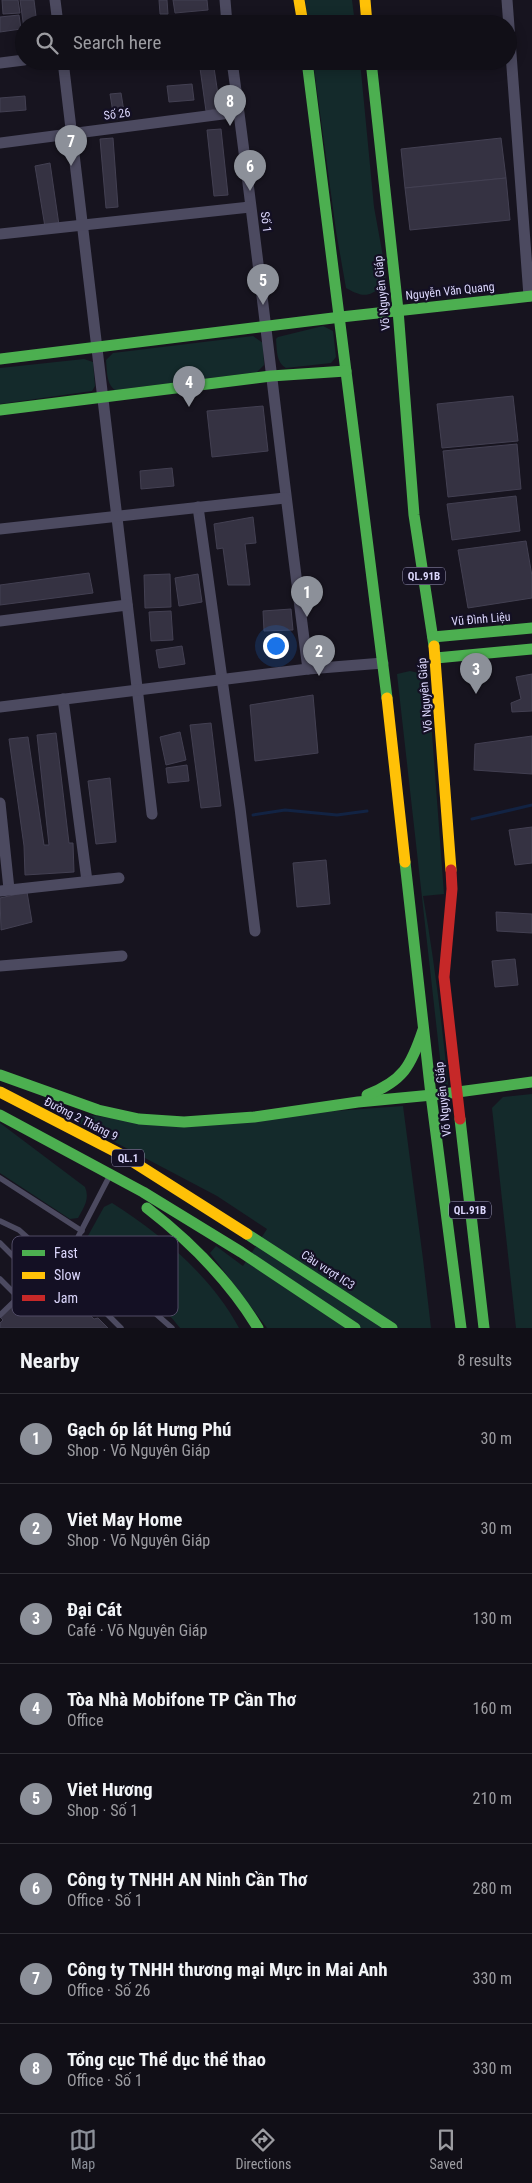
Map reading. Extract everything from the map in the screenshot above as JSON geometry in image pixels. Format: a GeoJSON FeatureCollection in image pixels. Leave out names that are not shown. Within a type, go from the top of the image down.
{"type":"FeatureCollection","features":[{"type":"Feature","properties":{"kind":"main road"},"geometry":{"type":"LineString","coordinates":[[299,0],[301,15]]}},
{"type":"Feature","properties":{"kind":"main road"},"geometry":{"type":"LineString","coordinates":[[365,0],[366,15]]}},
{"type":"Feature","properties":{"kind":"main road","name":"QL.91B"},"geometry":{"type":"LineString","coordinates":[[308,70],[341,316],[346,371],[383,663],[425,1024],[431,1095]]}},
{"type":"Feature","properties":{"kind":"main road","name":"Võ Nguyên Giáp"},"geometry":{"type":"LineString","coordinates":[[372,70],[398,310],[414,515],[436,658],[452,888],[444,977],[484,1328]]}},
{"type":"Feature","properties":{"kind":"main road","name":"Nguyễn Văn Quang"},"geometry":{"type":"LineString","coordinates":[[0,359],[341,316],[531,296]]}},
{"type":"Feature","properties":{"kind":"main road"},"geometry":{"type":"LineString","coordinates":[[0,410],[271,376],[346,371]]}},
{"type":"Feature","properties":{"kind":"main road","name":"Vũ Đình Liệu"},"geometry":{"type":"LineString","coordinates":[[433,637],[532,628]]}},
{"type":"Feature","properties":{"kind":"main road"},"geometry":{"type":"LineString","coordinates":[[436,658],[532,650]]}},
{"type":"Feature","properties":{"kind":"main road"},"geometry":{"type":"LineString","coordinates":[[350,1102],[386,1089],[409,1068],[425,1024]]}},
{"type":"Feature","properties":{"kind":"main road"},"geometry":{"type":"LineString","coordinates":[[0,1075],[76,1104],[114,1114],[158,1121],[198,1123],[249,1119],[350,1102],[431,1095],[532,1082]]}},
{"type":"Feature","properties":{"kind":"main road","name":"Đường 2 Tháng 9"},"geometry":{"type":"LineString","coordinates":[[0,1092],[124,1156],[250,1235]]}},
{"type":"Feature","properties":{"kind":"main road","name":"Võ Nguyên Giáp"},"geometry":{"type":"LineString","coordinates":[[431,1095],[461,1328]]}},
{"type":"Feature","properties":{"kind":"main road","name":"QL.1"},"geometry":{"type":"LineString","coordinates":[[0,1115],[143,1192],[241,1252],[355,1328]]}},
{"type":"Feature","properties":{"kind":"main road"},"geometry":{"type":"LineString","coordinates":[[30,1131],[108,1178],[182,1234],[217,1270],[243,1301],[258,1328]]}},
{"type":"Feature","properties":{"kind":"main road","name":"Cầu vượt IC3"},"geometry":{"type":"LineString","coordinates":[[250,1235],[392,1328]]}},
{"type":"Feature","properties":{"kind":"street"},"geometry":{"type":"LineString","coordinates":[[55,0],[57,15]]}},
{"type":"Feature","properties":{"kind":"street"},"geometry":{"type":"LineString","coordinates":[[225,0],[226,15]]}},
{"type":"Feature","properties":{"kind":"street"},"geometry":{"type":"LineString","coordinates":[[507,0],[508,15]]}},
{"type":"Feature","properties":{"kind":"street"},"geometry":{"type":"LineString","coordinates":[[0,63],[15,61]]}},
{"type":"Feature","properties":{"kind":"street"},"geometry":{"type":"LineString","coordinates":[[64,70],[152,814]]}},
{"type":"Feature","properties":{"kind":"street","name":"Số 1"},"geometry":{"type":"LineString","coordinates":[[233,70],[266,326],[285,498],[308,669]]}},
{"type":"Feature","properties":{"kind":"street"},"geometry":{"type":"LineString","coordinates":[[513,70],[531,296]]}},
{"type":"Feature","properties":{"kind":"street","name":"Số 26"},"geometry":{"type":"LineString","coordinates":[[0,143],[238,112]]}},
{"type":"Feature","properties":{"kind":"street"},"geometry":{"type":"LineString","coordinates":[[0,234],[250,207]]}},
{"type":"Feature","properties":{"kind":"street"},"geometry":{"type":"LineString","coordinates":[[0,528],[285,498]]}},
{"type":"Feature","properties":{"kind":"street"},"geometry":{"type":"LineString","coordinates":[[198,507],[255,931]]}},
{"type":"Feature","properties":{"kind":"street"},"geometry":{"type":"LineString","coordinates":[[0,621],[127,605]]}},
{"type":"Feature","properties":{"kind":"street"},"geometry":{"type":"LineString","coordinates":[[0,707],[308,669],[383,663]]}},
{"type":"Feature","properties":{"kind":"street"},"geometry":{"type":"LineString","coordinates":[[63,699],[87,882]]}},
{"type":"Feature","properties":{"kind":"street"},"geometry":{"type":"LineString","coordinates":[[0,803],[5,890],[118,878]]}},
{"type":"Feature","properties":{"kind":"street"},"geometry":{"type":"LineString","coordinates":[[0,966],[122,956]]}},
{"type":"Feature","properties":{"kind":"lane"},"geometry":{"type":"LineString","coordinates":[[0,1178],[82,1231]]}},
{"type":"Feature","properties":{"kind":"lane"},"geometry":{"type":"LineString","coordinates":[[79,1236],[108,1178]]}},
{"type":"Feature","properties":{"kind":"lane"},"geometry":{"type":"LineString","coordinates":[[0,1221],[26,1236]]}},
{"type":"Feature","properties":{"kind":"lane"},"geometry":{"type":"LineString","coordinates":[[0,1243],[12,1255]]}},
{"type":"Feature","properties":{"kind":"lane"},"geometry":{"type":"LineString","coordinates":[[0,1279],[12,1291]]}},
{"type":"Feature","properties":{"kind":"lane"},"geometry":{"type":"LineString","coordinates":[[0,1314],[12,1303]]}},
{"type":"Feature","properties":{"kind":"lane"},"geometry":{"type":"LineString","coordinates":[[109,1316],[121,1328]]}},
{"type":"Feature","properties":{"kind":"lane"},"geometry":{"type":"LineString","coordinates":[[158,1316],[172,1328]]}},
{"type":"Feature","properties":{"kind":"green space"},"geometry":{"type":"Polygon","coordinates":[[[305,0],[352,0],[354,15],[307,15],[305,0]]]}},
{"type":"Feature","properties":{"kind":"green space"},"geometry":{"type":"Polygon","coordinates":[[[314,70],[361,70],[374,207],[386,273],[385,285],[366,295],[346,288],[336,231],[314,70]]]}},
{"type":"Feature","properties":{"kind":"green space"},"geometry":{"type":"Polygon","coordinates":[[[323,326],[333,331],[336,357],[331,363],[286,368],[280,362],[276,339],[278,337],[323,326]]]}},
{"type":"Feature","properties":{"kind":"green space"},"geometry":{"type":"Polygon","coordinates":[[[253,336],[263,343],[264,365],[257,372],[115,390],[108,380],[106,360],[113,353],[253,336]]]}},
{"type":"Feature","properties":{"kind":"green space"},"geometry":{"type":"Polygon","coordinates":[[[84,359],[93,362],[95,386],[92,391],[0,404],[0,368],[84,359]]]}},
{"type":"Feature","properties":{"kind":"green space"},"geometry":{"type":"Polygon","coordinates":[[[410,671],[419,673],[428,680],[444,894],[423,896],[431,943],[448,1085],[443,1085],[397,674],[410,671]]]}},
{"type":"Feature","properties":{"kind":"green space"},"geometry":{"type":"Polygon","coordinates":[[[532,1094],[532,1328],[516,1328],[492,1108],[503,1097],[532,1094]]]}},
{"type":"Feature","properties":{"kind":"green space"},"geometry":{"type":"Polygon","coordinates":[[[403,1106],[431,1328],[267,1328],[210,1253],[216,1246],[243,1266],[267,1229],[217,1196],[71,1119],[73,1113],[157,1124],[403,1106]]]}},
{"type":"Feature","properties":{"kind":"green space"},"geometry":{"type":"Polygon","coordinates":[[[0,1123],[85,1187],[87,1199],[78,1218],[70,1219],[0,1173],[0,1123]]]}},
{"type":"Feature","properties":{"kind":"green space"},"geometry":{"type":"Polygon","coordinates":[[[112,1203],[159,1236],[88,1236],[104,1207],[112,1203]]]}},
{"type":"Feature","properties":{"kind":"green space"},"geometry":{"type":"Polygon","coordinates":[[[178,1253],[214,1291],[228,1309],[239,1328],[180,1328],[169,1316],[178,1316],[178,1253]]]}},
{"type":"Feature","properties":{"kind":"building"},"geometry":{"type":"Polygon","coordinates":[[[2,0],[18,0],[20,13],[3,14],[2,0]]]}},
{"type":"Feature","properties":{"kind":"building"},"geometry":{"type":"Polygon","coordinates":[[[20,0],[34,0],[36,15],[22,15],[20,0]]]}},
{"type":"Feature","properties":{"kind":"building"},"geometry":{"type":"Polygon","coordinates":[[[159,0],[167,0],[168,14],[160,14],[159,0]]]}},
{"type":"Feature","properties":{"kind":"building"},"geometry":{"type":"Polygon","coordinates":[[[173,0],[207,0],[208,10],[175,13],[173,0]]]}},
{"type":"Feature","properties":{"kind":"building"},"geometry":{"type":"Polygon","coordinates":[[[15,15],[15,30],[0,32],[0,17],[15,15]]]}},
{"type":"Feature","properties":{"kind":"building"},"geometry":{"type":"Polygon","coordinates":[[[200,70],[214,70],[220,108],[206,111],[200,70]]]}},
{"type":"Feature","properties":{"kind":"building"},"geometry":{"type":"Polygon","coordinates":[[[192,84],[194,100],[169,102],[167,86],[192,84]]]}},
{"type":"Feature","properties":{"kind":"building"},"geometry":{"type":"Polygon","coordinates":[[[121,93],[125,118],[114,119],[110,94],[121,93]]]}},
{"type":"Feature","properties":{"kind":"building"},"geometry":{"type":"Polygon","coordinates":[[[25,96],[26,110],[0,112],[0,98],[25,96]]]}},
{"type":"Feature","properties":{"kind":"building"},"geometry":{"type":"Polygon","coordinates":[[[221,129],[228,195],[214,196],[207,130],[221,129]]]}},
{"type":"Feature","properties":{"kind":"building"},"geometry":{"type":"Polygon","coordinates":[[[113,138],[118,207],[106,208],[100,139],[113,138]]]}},
{"type":"Feature","properties":{"kind":"building"},"geometry":{"type":"Polygon","coordinates":[[[501,138],[506,178],[405,188],[401,149],[501,138]]]}},
{"type":"Feature","properties":{"kind":"building"},"geometry":{"type":"Polygon","coordinates":[[[50,163],[59,225],[45,227],[35,166],[50,163]]]}},
{"type":"Feature","properties":{"kind":"building"},"geometry":{"type":"Polygon","coordinates":[[[506,178],[510,220],[410,230],[405,188],[506,178]]]}},
{"type":"Feature","properties":{"kind":"building"},"geometry":{"type":"Polygon","coordinates":[[[513,396],[518,441],[442,448],[437,404],[513,396]]]}},
{"type":"Feature","properties":{"kind":"building"},"geometry":{"type":"Polygon","coordinates":[[[263,406],[268,451],[212,457],[207,411],[263,406]]]}},
{"type":"Feature","properties":{"kind":"building"},"geometry":{"type":"Polygon","coordinates":[[[517,444],[521,489],[448,497],[443,451],[517,444]]]}},
{"type":"Feature","properties":{"kind":"building"},"geometry":{"type":"Polygon","coordinates":[[[172,468],[174,486],[141,489],[140,471],[172,468]]]}},
{"type":"Feature","properties":{"kind":"building"},"geometry":{"type":"Polygon","coordinates":[[[516,496],[520,531],[452,540],[447,504],[516,496]]]}},
{"type":"Feature","properties":{"kind":"building"},"geometry":{"type":"Polygon","coordinates":[[[253,517],[256,543],[245,544],[250,585],[228,585],[223,548],[217,549],[214,524],[253,517]]]}},
{"type":"Feature","properties":{"kind":"building"},"geometry":{"type":"Polygon","coordinates":[[[526,541],[532,576],[532,598],[468,608],[458,550],[526,541]]]}},
{"type":"Feature","properties":{"kind":"building"},"geometry":{"type":"Polygon","coordinates":[[[89,573],[93,593],[0,605],[0,585],[89,573]]]}},
{"type":"Feature","properties":{"kind":"building"},"geometry":{"type":"Polygon","coordinates":[[[170,574],[171,607],[145,608],[144,575],[170,574]]]}},
{"type":"Feature","properties":{"kind":"building"},"geometry":{"type":"Polygon","coordinates":[[[198,574],[202,602],[179,606],[175,578],[198,574]]]}},
{"type":"Feature","properties":{"kind":"building"},"geometry":{"type":"Polygon","coordinates":[[[291,609],[293,630],[264,631],[263,611],[291,609]]]}},
{"type":"Feature","properties":{"kind":"building"},"geometry":{"type":"Polygon","coordinates":[[[171,611],[173,640],[151,641],[149,612],[171,611]]]}},
{"type":"Feature","properties":{"kind":"building"},"geometry":{"type":"Polygon","coordinates":[[[182,646],[185,664],[159,668],[156,650],[182,646]]]}},
{"type":"Feature","properties":{"kind":"building"},"geometry":{"type":"Polygon","coordinates":[[[532,674],[532,711],[512,712],[511,703],[521,699],[516,677],[532,674]]]}},
{"type":"Feature","properties":{"kind":"building"},"geometry":{"type":"Polygon","coordinates":[[[313,695],[318,753],[255,761],[250,705],[313,695]]]}},
{"type":"Feature","properties":{"kind":"building"},"geometry":{"type":"Polygon","coordinates":[[[211,723],[221,806],[201,808],[190,725],[211,723]]]}},
{"type":"Feature","properties":{"kind":"building"},"geometry":{"type":"Polygon","coordinates":[[[180,732],[186,760],[166,765],[160,737],[180,732]]]}},
{"type":"Feature","properties":{"kind":"building"},"geometry":{"type":"Polygon","coordinates":[[[56,733],[69,843],[73,843],[74,872],[25,875],[24,846],[9,739],[28,737],[44,845],[49,845],[37,735],[56,733]]]}},
{"type":"Feature","properties":{"kind":"building"},"geometry":{"type":"Polygon","coordinates":[[[532,736],[532,774],[474,770],[475,744],[532,736]]]}},
{"type":"Feature","properties":{"kind":"building"},"geometry":{"type":"Polygon","coordinates":[[[187,765],[189,781],[168,783],[166,768],[187,765]]]}},
{"type":"Feature","properties":{"kind":"building"},"geometry":{"type":"Polygon","coordinates":[[[110,778],[116,842],[96,844],[88,781],[110,778]]]}},
{"type":"Feature","properties":{"kind":"building"},"geometry":{"type":"Polygon","coordinates":[[[532,827],[532,863],[515,865],[509,830],[532,827]]]}},
{"type":"Feature","properties":{"kind":"building"},"geometry":{"type":"Polygon","coordinates":[[[326,860],[330,904],[297,907],[293,863],[326,860]]]}},
{"type":"Feature","properties":{"kind":"building"},"geometry":{"type":"Polygon","coordinates":[[[27,892],[32,922],[1,930],[0,898],[27,892]]]}},
{"type":"Feature","properties":{"kind":"building"},"geometry":{"type":"Polygon","coordinates":[[[496,912],[532,914],[532,933],[497,931],[496,912]]]}},
{"type":"Feature","properties":{"kind":"building"},"geometry":{"type":"Polygon","coordinates":[[[515,959],[518,985],[495,987],[492,961],[515,959]]]}},
{"type":"Feature","properties":{"kind":"building"},"geometry":{"type":"Polygon","coordinates":[[[12,1305],[12,1316],[91,1316],[94,1319],[98,1318],[108,1328],[0,1328],[0,1323],[3,1320],[0,1317],[12,1305]]]}},
{"type":"Feature","properties":{"kind":"waterway"},"geometry":{"type":"LineString","coordinates":[[472,819],[532,805]]}},
{"type":"Feature","properties":{"kind":"waterway"},"geometry":{"type":"LineString","coordinates":[[253,815],[285,810],[337,815],[367,811]]}},
{"type":"Feature","properties":{"kind":"traffic: fast"},"geometry":{"type":"LineString","coordinates":[[308,70],[387,698]]}},
{"type":"Feature","properties":{"kind":"traffic: fast"},"geometry":{"type":"LineString","coordinates":[[372,70],[398,310],[414,515],[434,646]]}},
{"type":"Feature","properties":{"kind":"traffic: fast"},"geometry":{"type":"LineString","coordinates":[[0,359],[341,317],[532,296]]}},
{"type":"Feature","properties":{"kind":"traffic: fast"},"geometry":{"type":"LineString","coordinates":[[0,410],[271,376],[346,371]]}},
{"type":"Feature","properties":{"kind":"traffic: fast"},"geometry":{"type":"LineString","coordinates":[[433,637],[532,628]]}},
{"type":"Feature","properties":{"kind":"traffic: fast"},"geometry":{"type":"LineString","coordinates":[[436,658],[532,649]]}},
{"type":"Feature","properties":{"kind":"traffic: fast"},"geometry":{"type":"LineString","coordinates":[[405,862],[431,1095],[461,1328]]}},
{"type":"Feature","properties":{"kind":"traffic: fast"},"geometry":{"type":"LineString","coordinates":[[367,1095],[389,1084],[404,1071],[410,1063],[423,1030]]}},
{"type":"Feature","properties":{"kind":"traffic: fast"},"geometry":{"type":"LineString","coordinates":[[0,1075],[98,1110],[139,1119],[184,1122],[254,1117],[358,1102],[443,1094],[532,1082]]}},
{"type":"Feature","properties":{"kind":"traffic: fast"},"geometry":{"type":"LineString","coordinates":[[0,1115],[143,1192],[241,1252],[355,1328]]}},
{"type":"Feature","properties":{"kind":"traffic: fast"},"geometry":{"type":"LineString","coordinates":[[460,1119],[484,1328]]}},
{"type":"Feature","properties":{"kind":"traffic: fast"},"geometry":{"type":"LineString","coordinates":[[147,1208],[179,1234],[222,1278],[247,1310],[258,1328]]}},
{"type":"Feature","properties":{"kind":"traffic: fast"},"geometry":{"type":"LineString","coordinates":[[247,1234],[392,1328]]}},
{"type":"Feature","properties":{"kind":"traffic: slow"},"geometry":{"type":"LineString","coordinates":[[299,0],[302,15]]}},
{"type":"Feature","properties":{"kind":"traffic: slow"},"geometry":{"type":"LineString","coordinates":[[365,0],[366,15]]}},
{"type":"Feature","properties":{"kind":"traffic: slow"},"geometry":{"type":"LineString","coordinates":[[434,646],[451,870]]}},
{"type":"Feature","properties":{"kind":"traffic: slow"},"geometry":{"type":"LineString","coordinates":[[387,698],[405,862]]}},
{"type":"Feature","properties":{"kind":"traffic: slow"},"geometry":{"type":"LineString","coordinates":[[0,1092],[124,1156],[247,1234]]}},
{"type":"Feature","properties":{"kind":"traffic: jam"},"geometry":{"type":"LineString","coordinates":[[451,870],[452,889],[444,977],[460,1119]]}},
{"type":"Feature","properties":{"kind":"place","name":"Tổng cục Thể dục thể thao"},"geometry":{"type":"Point","coordinates":[230,126]}},
{"type":"Feature","properties":{"kind":"place","name":"Công ty TNHH thương mại Mực in Mai Anh"},"geometry":{"type":"Point","coordinates":[71,166]}},
{"type":"Feature","properties":{"kind":"place","name":"Công ty TNHH AN Ninh Cần Thơ"},"geometry":{"type":"Point","coordinates":[250,191]}},
{"type":"Feature","properties":{"kind":"place","name":"Viet Hương"},"geometry":{"type":"Point","coordinates":[263,305]}},
{"type":"Feature","properties":{"kind":"place","name":"Tòa Nhà Mobifone TP Cần Thơ"},"geometry":{"type":"Point","coordinates":[189,407]}},
{"type":"Feature","properties":{"kind":"place","name":"Gạch óp lát Hưng Phú"},"geometry":{"type":"Point","coordinates":[307,617]}},
{"type":"Feature","properties":{"kind":"place","name":"Viet May Home"},"geometry":{"type":"Point","coordinates":[319,676]}},
{"type":"Feature","properties":{"kind":"place","name":"Đại Cát"},"geometry":{"type":"Point","coordinates":[476,694]}}]}
